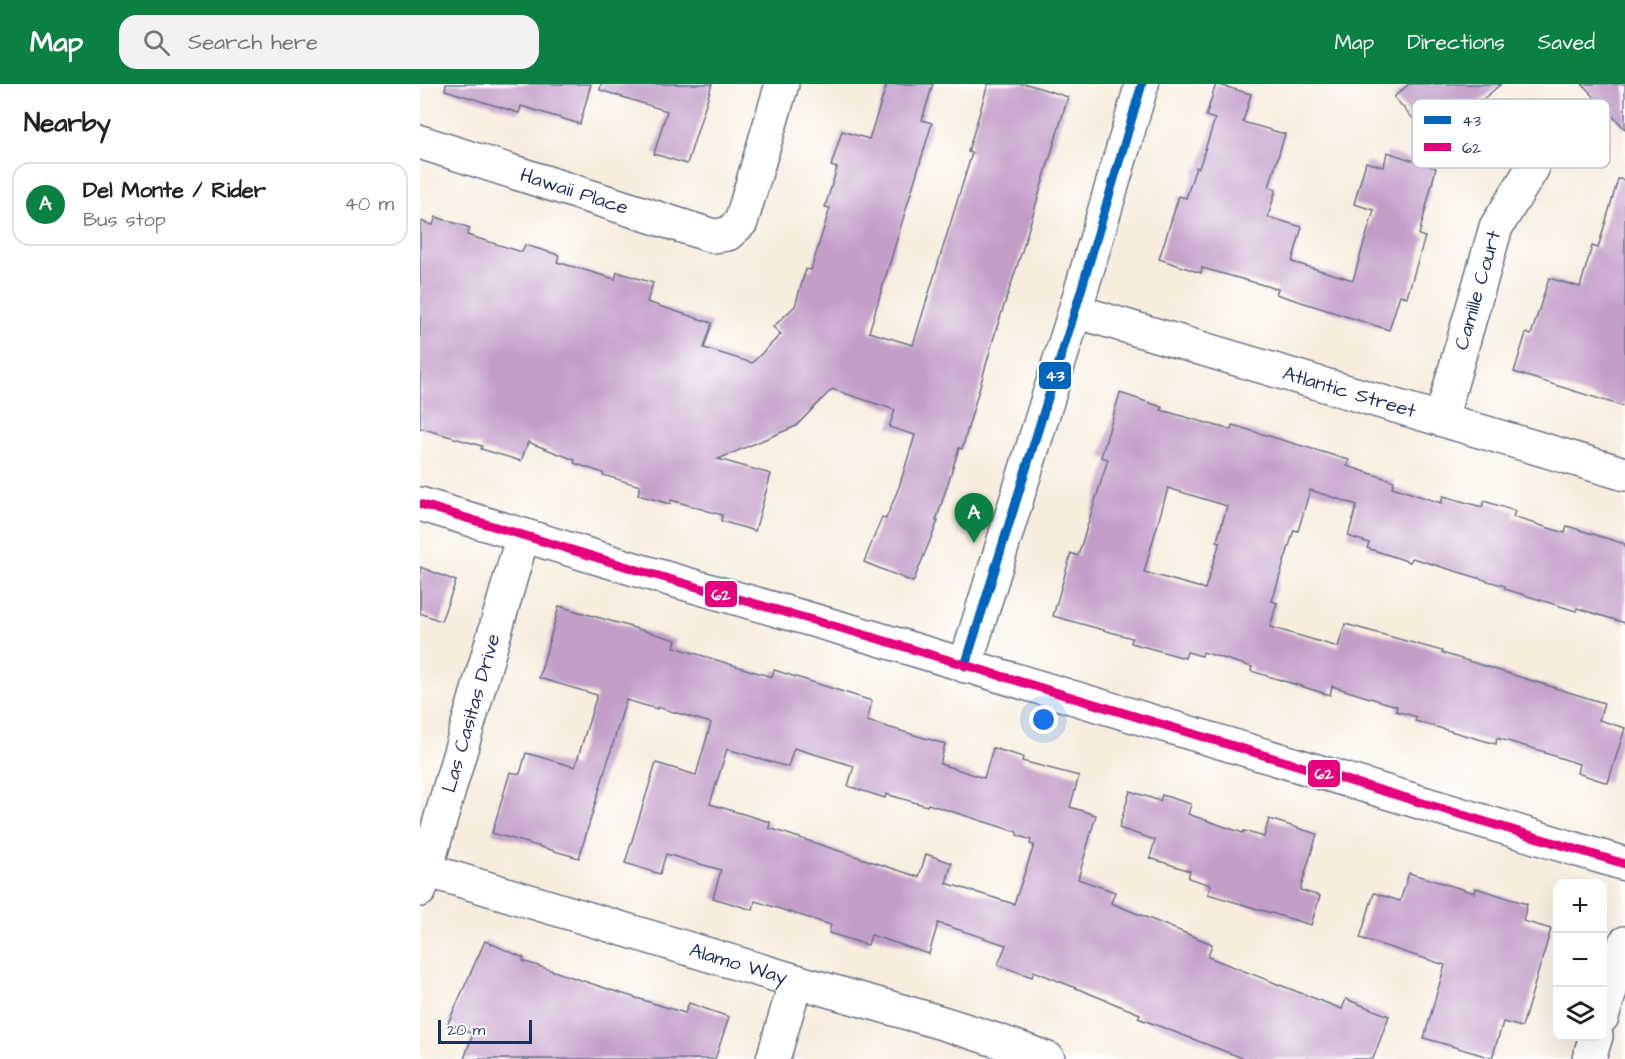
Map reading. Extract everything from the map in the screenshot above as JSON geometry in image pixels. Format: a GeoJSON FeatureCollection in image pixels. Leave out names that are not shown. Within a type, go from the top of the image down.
{"type":"FeatureCollection","features":[{"type":"Feature","properties":{"kind":"street","name":"Hawaii Place"},"geometry":{"type":"LineString","coordinates":[[420,142],[713,236],[729,234],[741,222],[782,84]]}},
{"type":"Feature","properties":{"kind":"street"},"geometry":{"type":"LineString","coordinates":[[965,666],[1076,311],[1142,84]]}},
{"type":"Feature","properties":{"kind":"street","name":"Camille Court"},"geometry":{"type":"LineString","coordinates":[[1441,418],[1496,227],[1532,169]]}},
{"type":"Feature","properties":{"kind":"street","name":"Atlantic Street"},"geometry":{"type":"LineString","coordinates":[[1076,311],[1625,474]]}},
{"type":"Feature","properties":{"kind":"street"},"geometry":{"type":"LineString","coordinates":[[420,504],[1625,864]]}},
{"type":"Feature","properties":{"kind":"street","name":"Las Casitas Drive"},"geometry":{"type":"LineString","coordinates":[[423,880],[523,535]]}},
{"type":"Feature","properties":{"kind":"street","name":"Alamo Way"},"geometry":{"type":"LineString","coordinates":[[423,880],[796,981],[988,1037],[1048,1059]]}},
{"type":"Feature","properties":{"kind":"street"},"geometry":{"type":"LineString","coordinates":[[1607,1001],[1625,943]]}},
{"type":"Feature","properties":{"kind":"street"},"geometry":{"type":"LineString","coordinates":[[773,1059],[796,981]]}},
{"type":"Feature","properties":{"kind":"street"},"geometry":{"type":"LineString","coordinates":[[1589,1059],[1594,1041]]}},
{"type":"Feature","properties":{"kind":"building"},"geometry":{"type":"Polygon","coordinates":[[[446,84],[591,84],[580,124],[521,106],[519,113],[445,90],[446,84]]]}},
{"type":"Feature","properties":{"kind":"building"},"geometry":{"type":"Polygon","coordinates":[[[601,84],[712,84],[687,164],[654,154],[667,111],[600,90],[601,84]]]}},
{"type":"Feature","properties":{"kind":"building"},"geometry":{"type":"Polygon","coordinates":[[[887,84],[933,84],[922,120],[932,123],[869,332],[913,345],[972,153],[968,152],[988,84],[1027,84],[1068,97],[962,449],[959,448],[936,521],[938,521],[913,582],[864,562],[882,517],[886,519],[899,487],[915,435],[889,427],[895,410],[832,389],[796,426],[718,459],[771,474],[755,531],[721,521],[722,515],[671,500],[670,504],[638,495],[640,486],[603,475],[603,473],[574,463],[575,460],[528,442],[521,461],[481,449],[482,446],[420,428],[420,221],[433,225],[436,217],[470,228],[467,235],[522,252],[525,245],[559,255],[557,262],[615,279],[617,272],[653,283],[647,302],[712,323],[704,348],[752,363],[781,334],[773,327],[795,306],[806,269],[811,270],[830,208],[825,207],[837,168],[831,166],[842,131],[869,139],[887,84]]]}},
{"type":"Feature","properties":{"kind":"building"},"geometry":{"type":"Polygon","coordinates":[[[1216,84],[1251,94],[1243,122],[1285,134],[1269,187],[1276,189],[1268,217],[1302,227],[1292,262],[1353,280],[1374,210],[1354,204],[1366,162],[1384,167],[1387,152],[1412,160],[1412,168],[1436,168],[1419,235],[1425,237],[1407,297],[1400,295],[1389,330],[1276,294],[1278,289],[1202,268],[1201,273],[1159,259],[1179,196],[1186,198],[1196,167],[1199,168],[1215,119],[1206,116],[1216,84]]]}},
{"type":"Feature","properties":{"kind":"building"},"geometry":{"type":"Polygon","coordinates":[[[1409,84],[1501,84],[1483,99],[1412,99],[1412,117],[1394,97],[1409,84]]]}},
{"type":"Feature","properties":{"kind":"building"},"geometry":{"type":"Polygon","coordinates":[[[1582,84],[1625,84],[1625,129],[1610,113],[1610,99],[1596,99],[1582,84]]]}},
{"type":"Feature","properties":{"kind":"building"},"geometry":{"type":"Polygon","coordinates":[[[1618,179],[1625,180],[1625,407],[1514,372],[1526,333],[1531,335],[1549,278],[1580,287],[1592,246],[1598,248],[1618,179]]]}},
{"type":"Feature","properties":{"kind":"building"},"geometry":{"type":"Polygon","coordinates":[[[1120,393],[1162,407],[1161,410],[1231,430],[1232,425],[1349,460],[1347,466],[1394,481],[1392,487],[1441,503],[1443,496],[1482,507],[1484,501],[1515,511],[1513,517],[1565,533],[1567,526],[1625,544],[1625,623],[1577,608],[1576,611],[1505,589],[1505,586],[1412,558],[1410,562],[1367,548],[1369,543],[1348,536],[1357,505],[1310,490],[1298,531],[1294,530],[1272,601],[1277,603],[1270,627],[1338,647],[1345,624],[1442,651],[1442,653],[1604,703],[1599,720],[1625,728],[1608,783],[1577,773],[1579,764],[1545,752],[1497,738],[1496,744],[1415,721],[1417,717],[1396,711],[1397,706],[1332,686],[1330,695],[1251,671],[1252,667],[1203,652],[1202,656],[1187,652],[1185,658],[1131,643],[1132,638],[1053,616],[1071,553],[1078,556],[1108,459],[1101,457],[1120,393]],[[1168,488],[1144,572],[1205,589],[1220,542],[1217,541],[1227,506],[1168,488]]]}},
{"type":"Feature","properties":{"kind":"building"},"geometry":{"type":"Polygon","coordinates":[[[420,567],[456,581],[441,621],[420,613],[420,567]]]}},
{"type":"Feature","properties":{"kind":"building"},"geometry":{"type":"Polygon","coordinates":[[[559,606],[676,640],[674,647],[772,677],[774,670],[872,701],[867,721],[945,744],[940,764],[984,778],[993,748],[1023,757],[1022,761],[1079,776],[1070,807],[1096,815],[1078,879],[1115,892],[1111,903],[1212,944],[1208,957],[1342,1009],[1346,999],[1389,1016],[1373,1059],[1245,1059],[1138,1018],[1140,1014],[1034,971],[1032,977],[998,965],[1006,945],[938,923],[929,954],[871,935],[868,945],[829,933],[831,925],[755,901],[753,910],[713,898],[721,870],[666,854],[660,874],[625,863],[656,763],[696,775],[711,723],[657,707],[657,709],[626,700],[579,858],[492,833],[510,772],[520,774],[526,753],[575,767],[597,695],[539,678],[559,606]],[[794,748],[788,767],[727,749],[710,804],[770,822],[769,828],[919,877],[926,854],[952,863],[946,883],[1014,904],[1034,845],[1030,844],[1031,840],[1017,835],[1017,832],[928,804],[927,806],[886,794],[885,798],[848,786],[854,766],[794,748]]]}},
{"type":"Feature","properties":{"kind":"building"},"geometry":{"type":"Polygon","coordinates":[[[1130,791],[1160,801],[1162,795],[1191,804],[1188,814],[1243,833],[1244,831],[1264,837],[1269,819],[1317,834],[1300,890],[1320,896],[1311,925],[1208,894],[1211,885],[1188,878],[1190,871],[1150,858],[1155,840],[1119,828],[1130,791]]]}},
{"type":"Feature","properties":{"kind":"building"},"geometry":{"type":"Polygon","coordinates":[[[1409,873],[1475,893],[1476,888],[1527,904],[1523,921],[1551,929],[1522,1027],[1503,1022],[1492,1058],[1424,1038],[1445,965],[1360,938],[1374,893],[1400,901],[1409,873]]]}},
{"type":"Feature","properties":{"kind":"building"},"geometry":{"type":"Polygon","coordinates":[[[485,941],[524,958],[523,961],[617,992],[685,1013],[689,1003],[729,1017],[715,1059],[464,1059],[473,1034],[448,1023],[485,941]]]}},
{"type":"Feature","properties":{"kind":"transit line","name":"43"},"geometry":{"type":"LineString","coordinates":[[965,666],[1075,311],[1142,84]]}},
{"type":"Feature","properties":{"kind":"transit line","name":"62"},"geometry":{"type":"LineString","coordinates":[[420,504],[641,571],[872,637],[1625,864]]}},
{"type":"Feature","properties":{"kind":"place","name":"Del Monte / Rider"},"geometry":{"type":"Point","coordinates":[974,543]}}]}
